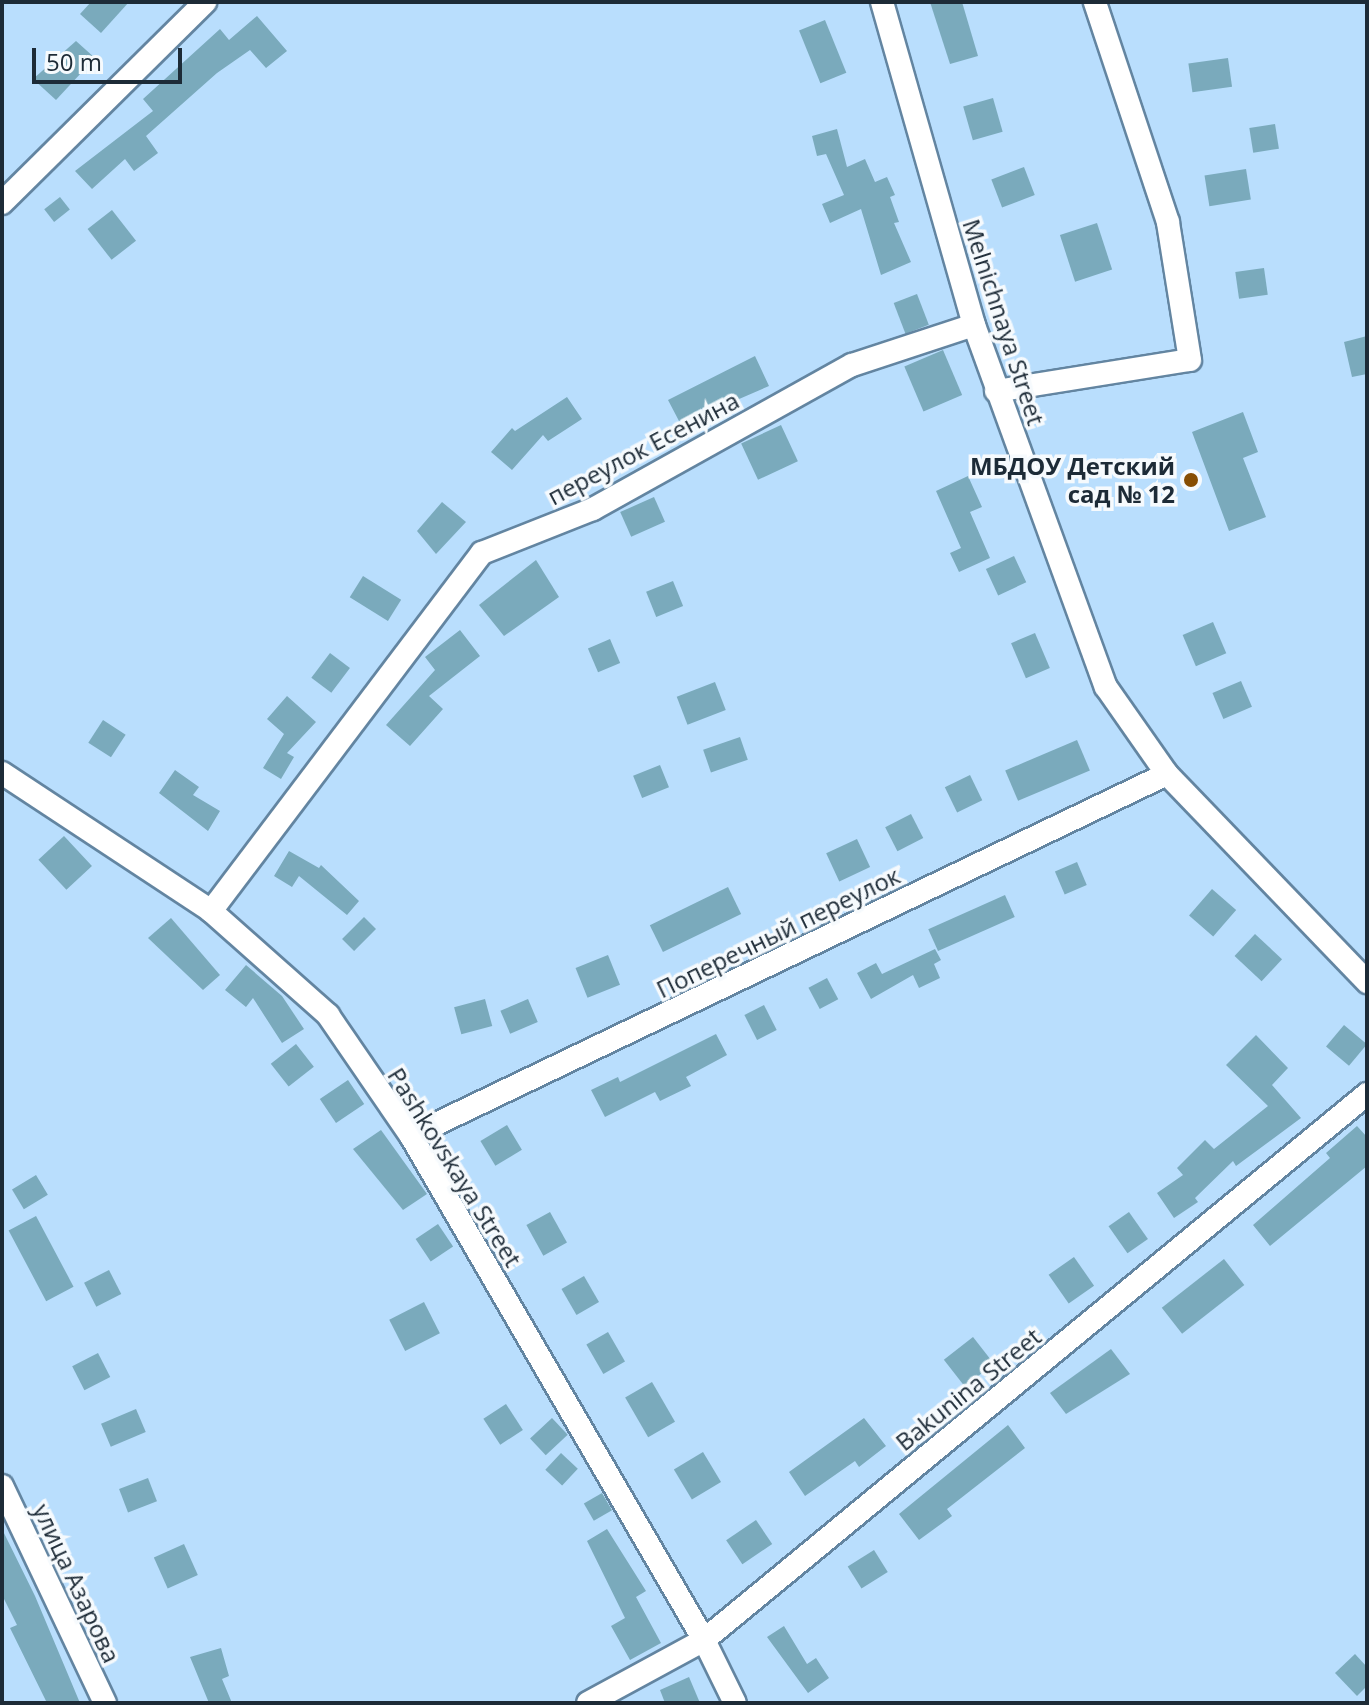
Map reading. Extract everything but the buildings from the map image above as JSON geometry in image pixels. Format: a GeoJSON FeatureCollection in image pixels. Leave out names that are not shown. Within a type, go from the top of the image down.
{"type":"FeatureCollection","features":[{"type":"Feature","properties":{"kind":"street"},"geometry":{"type":"LineString","coordinates":[[2,203],[205,2]]}},
{"type":"Feature","properties":{"kind":"street","name":"Melnichnaya Street"},"geometry":{"type":"LineString","coordinates":[[882,2],[974,325],[1106,687],[1167,774],[1367,982]]}},
{"type":"Feature","properties":{"kind":"street"},"geometry":{"type":"LineString","coordinates":[[996,391],[1190,360],[1168,222],[1095,2]]}},
{"type":"Feature","properties":{"kind":"street","name":"переулок Есенина"},"geometry":{"type":"LineString","coordinates":[[211,911],[482,553],[593,509],[852,365],[974,325]]}},
{"type":"Feature","properties":{"kind":"street","name":"Pashkovskaya Street"},"geometry":{"type":"LineString","coordinates":[[2,773],[211,911],[328,1015],[411,1136],[704,1640],[735,1703]]}},
{"type":"Feature","properties":{"kind":"street","name":"Поперечный переулок"},"geometry":{"type":"LineString","coordinates":[[411,1136],[1167,774]]}},
{"type":"Feature","properties":{"kind":"street","name":"Bakunina Street"},"geometry":{"type":"LineString","coordinates":[[588,1703],[704,1640],[1367,1094]]}},
{"type":"Feature","properties":{"kind":"street","name":"улица Азарова"},"geometry":{"type":"LineString","coordinates":[[2,1486],[105,1703]]}},
{"type":"Feature","properties":{"kind":"place","name":"МБДОУ Детский сад № 12"},"geometry":{"type":"Point","coordinates":[1191,480]}}]}
